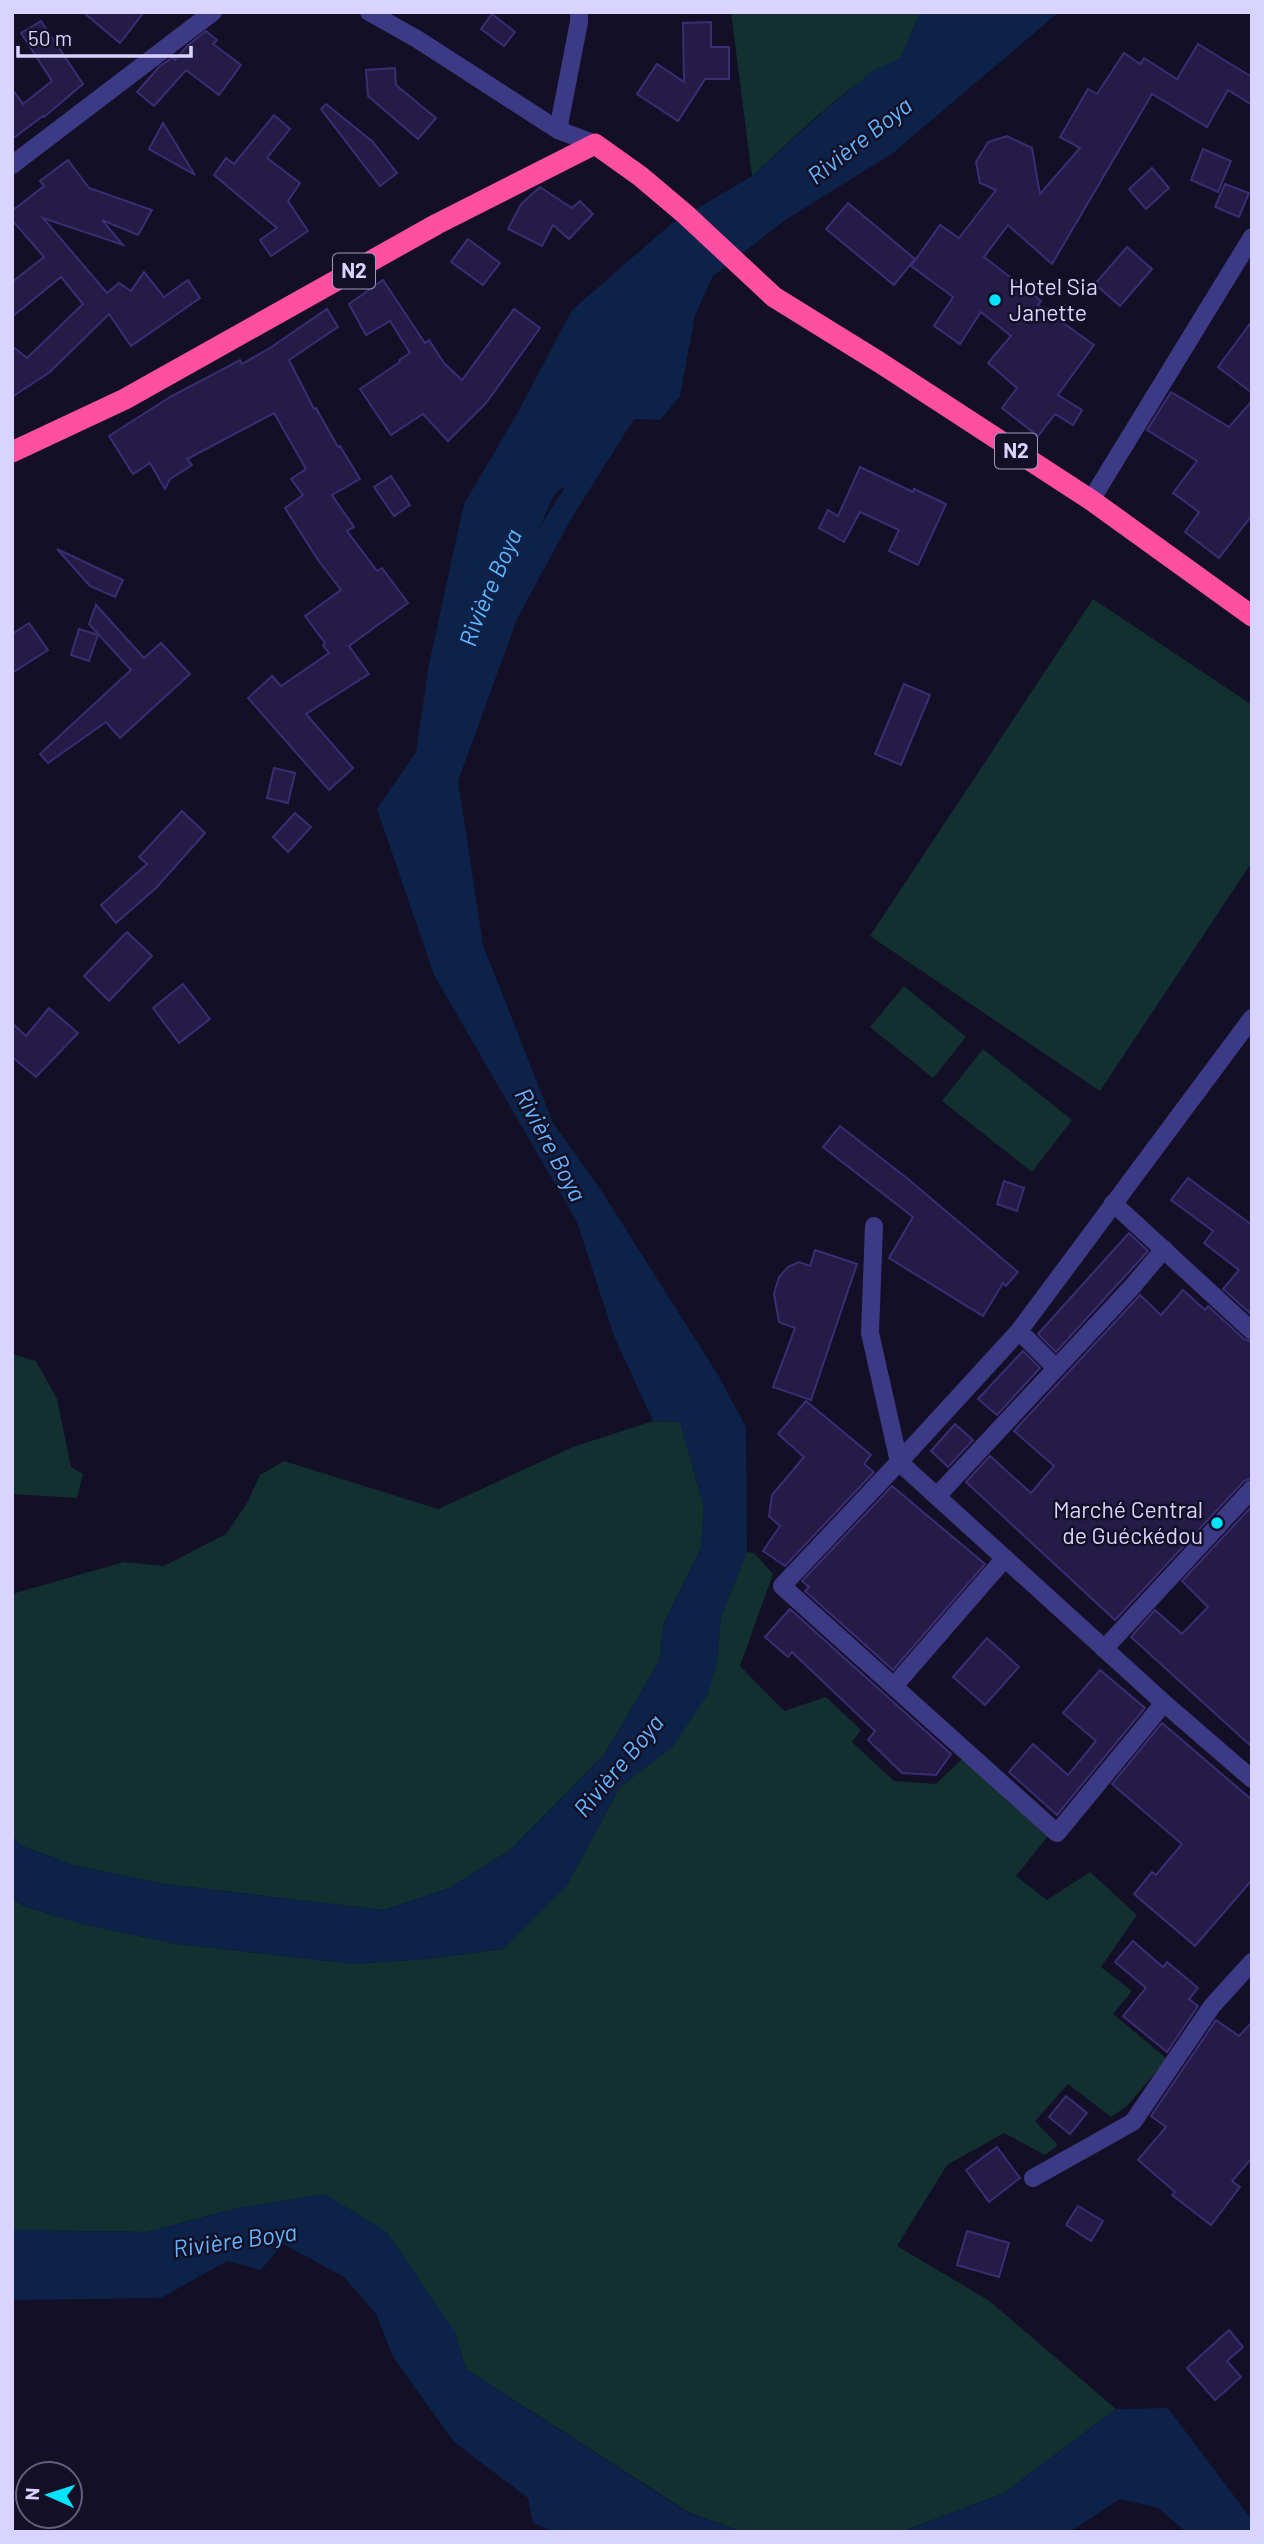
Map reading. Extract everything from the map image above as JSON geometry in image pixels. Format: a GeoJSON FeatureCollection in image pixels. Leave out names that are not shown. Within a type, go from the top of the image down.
{"type":"FeatureCollection","features":[{"type":"Feature","properties":{"kind":"highway","name":"N2"},"geometry":{"type":"LineString","coordinates":[[12,452],[125,399],[437,224],[595,144],[640,176],[685,214],[774,297],[1091,500],[1252,616]]}},
{"type":"Feature","properties":{"kind":"street"},"geometry":{"type":"LineString","coordinates":[[12,165],[213,12]]}},
{"type":"Feature","properties":{"kind":"street"},"geometry":{"type":"LineString","coordinates":[[369,12],[417,39],[558,130],[595,144]]}},
{"type":"Feature","properties":{"kind":"street"},"geometry":{"type":"LineString","coordinates":[[558,130],[579,12]]}},
{"type":"Feature","properties":{"kind":"street"},"geometry":{"type":"LineString","coordinates":[[1091,500],[1252,237]]}},
{"type":"Feature","properties":{"kind":"street"},"geometry":{"type":"LineString","coordinates":[[1164,1703],[1057,1833],[782,1586],[900,1462],[1018,1331],[1252,1018]]}},
{"type":"Feature","properties":{"kind":"street"},"geometry":{"type":"LineString","coordinates":[[1113,1203],[1252,1331]]}},
{"type":"Feature","properties":{"kind":"street"},"geometry":{"type":"LineString","coordinates":[[874,1226],[870,1333],[900,1462],[1104,1649],[1252,1779]]}},
{"type":"Feature","properties":{"kind":"street"},"geometry":{"type":"LineString","coordinates":[[937,1496],[1164,1249]]}},
{"type":"Feature","properties":{"kind":"street"},"geometry":{"type":"LineString","coordinates":[[1018,1331],[1056,1368]]}},
{"type":"Feature","properties":{"kind":"street"},"geometry":{"type":"LineString","coordinates":[[1104,1649],[1252,1489]]}},
{"type":"Feature","properties":{"kind":"street"},"geometry":{"type":"LineString","coordinates":[[894,1686],[1005,1558]]}},
{"type":"Feature","properties":{"kind":"street"},"geometry":{"type":"LineString","coordinates":[[1033,2178],[1133,2122],[1212,2006],[1252,1962]]}},
{"type":"Feature","properties":{"kind":"green space"},"geometry":{"type":"Polygon","coordinates":[[[731,12],[926,12],[919,15],[901,58],[841,96],[752,176],[731,12]]]}},
{"type":"Feature","properties":{"kind":"green space"},"geometry":{"type":"Polygon","coordinates":[[[1093,599],[1252,705],[1252,862],[1100,1091],[870,936],[1093,599]]]}},
{"type":"Feature","properties":{"kind":"green space"},"geometry":{"type":"Polygon","coordinates":[[[904,986],[966,1037],[933,1078],[870,1027],[904,986]]]}},
{"type":"Feature","properties":{"kind":"green space"},"geometry":{"type":"Polygon","coordinates":[[[983,1049],[1072,1120],[1032,1172],[942,1101],[983,1049]]]}},
{"type":"Feature","properties":{"kind":"green space"},"geometry":{"type":"Polygon","coordinates":[[[12,1354],[36,1361],[57,1399],[71,1467],[83,1474],[77,1498],[12,1494],[12,1354]]]}},
{"type":"Feature","properties":{"kind":"green space"},"geometry":{"type":"Polygon","coordinates":[[[653,1421],[680,1422],[704,1508],[701,1548],[664,1623],[659,1661],[604,1755],[509,1851],[449,1888],[384,1910],[164,1884],[73,1865],[22,1846],[12,1836],[12,1594],[124,1562],[164,1566],[226,1534],[247,1503],[260,1475],[284,1461],[438,1509],[573,1447],[653,1421]]]}},
{"type":"Feature","properties":{"kind":"green space"},"geometry":{"type":"Polygon","coordinates":[[[747,1552],[754,1553],[773,1574],[740,1666],[784,1711],[826,1697],[861,1730],[852,1742],[894,1781],[936,1784],[963,1758],[1048,1836],[1016,1876],[1047,1900],[1090,1872],[1137,1915],[1101,1967],[1132,1991],[1113,2014],[1167,2059],[1127,2106],[1111,2117],[1068,2084],[1035,2121],[1058,2145],[1045,2155],[1004,2133],[947,2165],[897,2246],[988,2300],[1116,2409],[1004,2493],[901,2532],[742,2532],[688,2512],[466,2369],[455,2332],[242,2207],[147,2232],[12,2230],[12,1898],[24,1906],[82,1924],[177,1944],[355,1964],[427,1959],[503,1949],[567,1885],[620,1787],[673,1746],[717,1662],[721,1617],[747,1552]]]}},
{"type":"Feature","properties":{"kind":"water"},"geometry":{"type":"Polygon","coordinates":[[[926,12],[1059,12],[893,153],[784,221],[713,276],[695,315],[680,396],[660,420],[634,419],[571,519],[517,619],[458,781],[483,945],[553,1123],[599,1187],[718,1375],[746,1427],[747,1552],[721,1617],[717,1662],[708,1694],[673,1746],[620,1787],[567,1885],[503,1949],[427,1959],[355,1964],[177,1944],[82,1924],[24,1906],[12,1898],[12,1836],[22,1846],[73,1865],[164,1884],[384,1910],[449,1888],[509,1851],[604,1755],[659,1661],[664,1623],[701,1548],[704,1508],[680,1422],[653,1421],[614,1336],[577,1222],[434,975],[377,809],[416,752],[429,664],[464,504],[518,412],[572,310],[671,224],[752,176],[874,70],[901,58],[919,15],[926,12]],[[565,487],[519,507],[501,522],[483,600],[487,605],[494,601],[565,487]]]}},
{"type":"Feature","properties":{"kind":"water"},"geometry":{"type":"Polygon","coordinates":[[[325,2194],[387,2232],[455,2332],[466,2369],[687,2512],[742,2532],[554,2532],[533,2523],[528,2498],[454,2442],[393,2357],[376,2314],[344,2277],[283,2244],[261,2270],[227,2261],[161,2298],[12,2300],[12,2230],[147,2232],[242,2207],[325,2194]]]}},
{"type":"Feature","properties":{"kind":"water"},"geometry":{"type":"Polygon","coordinates":[[[1168,2408],[1252,2520],[1252,2532],[1186,2532],[1158,2508],[1120,2499],[1069,2532],[901,2532],[1004,2493],[1116,2409],[1168,2408]]]}},
{"type":"Feature","properties":{"kind":"building"},"geometry":{"type":"Polygon","coordinates":[[[83,12],[144,12],[120,43],[83,12]]]}},
{"type":"Feature","properties":{"kind":"building"},"geometry":{"type":"Polygon","coordinates":[[[492,14],[515,32],[504,46],[481,29],[492,14]]]}},
{"type":"Feature","properties":{"kind":"building"},"geometry":{"type":"Polygon","coordinates":[[[41,21],[83,84],[44,117],[12,139],[12,89],[23,104],[52,81],[21,33],[41,21]]]}},
{"type":"Feature","properties":{"kind":"building"},"geometry":{"type":"Polygon","coordinates":[[[711,22],[711,47],[729,47],[729,79],[705,79],[678,121],[637,94],[657,64],[684,82],[683,23],[711,22]]]}},
{"type":"Feature","properties":{"kind":"building"},"geometry":{"type":"Polygon","coordinates":[[[206,31],[217,40],[213,44],[241,65],[219,95],[186,70],[154,106],[137,92],[159,67],[173,57],[175,60],[206,31]]]}},
{"type":"Feature","properties":{"kind":"building"},"geometry":{"type":"Polygon","coordinates":[[[1198,44],[1252,77],[1252,105],[1228,90],[1207,127],[1152,94],[1052,264],[1008,225],[984,257],[1041,301],[1038,305],[1094,345],[1058,395],[1082,410],[1073,425],[1055,414],[1038,436],[1002,408],[1017,388],[988,363],[1011,336],[981,312],[960,344],[934,326],[953,297],[911,266],[940,225],[959,238],[996,190],[980,183],[976,162],[988,142],[1007,136],[1032,148],[1040,194],[1080,148],[1060,137],[1088,89],[1097,94],[1124,53],[1140,64],[1144,58],[1177,79],[1198,44]]]}},
{"type":"Feature","properties":{"kind":"building"},"geometry":{"type":"Polygon","coordinates":[[[395,68],[396,85],[436,118],[418,139],[368,96],[366,70],[395,68]]]}},
{"type":"Feature","properties":{"kind":"building"},"geometry":{"type":"Polygon","coordinates":[[[326,104],[373,142],[397,173],[380,186],[321,109],[326,104]]]}},
{"type":"Feature","properties":{"kind":"building"},"geometry":{"type":"Polygon","coordinates":[[[274,115],[290,129],[267,158],[300,183],[288,201],[308,231],[271,256],[260,240],[277,228],[214,175],[226,158],[234,164],[274,115]]]}},
{"type":"Feature","properties":{"kind":"building"},"geometry":{"type":"Polygon","coordinates":[[[163,123],[195,175],[149,149],[163,123]]]}},
{"type":"Feature","properties":{"kind":"building"},"geometry":{"type":"Polygon","coordinates":[[[1203,149],[1231,161],[1218,192],[1191,180],[1203,149]]]}},
{"type":"Feature","properties":{"kind":"building"},"geometry":{"type":"Polygon","coordinates":[[[68,160],[89,188],[152,210],[138,235],[102,220],[123,245],[43,218],[107,293],[119,283],[131,291],[144,272],[164,297],[188,280],[200,298],[131,346],[109,314],[50,372],[12,397],[12,346],[27,358],[83,304],[61,277],[12,317],[12,282],[44,257],[12,220],[12,211],[44,186],[40,181],[68,160]]]}},
{"type":"Feature","properties":{"kind":"building"},"geometry":{"type":"Polygon","coordinates":[[[1152,168],[1169,188],[1146,209],[1129,189],[1152,168]]]}},
{"type":"Feature","properties":{"kind":"building"},"geometry":{"type":"Polygon","coordinates":[[[1225,184],[1249,193],[1239,217],[1215,207],[1225,184]]]}},
{"type":"Feature","properties":{"kind":"building"},"geometry":{"type":"Polygon","coordinates":[[[540,187],[572,208],[580,201],[593,214],[569,239],[553,225],[542,246],[508,229],[521,204],[540,187]]]}},
{"type":"Feature","properties":{"kind":"building"},"geometry":{"type":"Polygon","coordinates":[[[848,203],[915,259],[894,285],[826,229],[848,203]]]}},
{"type":"Feature","properties":{"kind":"building"},"geometry":{"type":"Polygon","coordinates":[[[468,239],[500,263],[483,285],[451,262],[468,239]]]}},
{"type":"Feature","properties":{"kind":"building"},"geometry":{"type":"Polygon","coordinates":[[[1127,247],[1152,269],[1120,306],[1095,284],[1127,247]]]}},
{"type":"Feature","properties":{"kind":"building"},"geometry":{"type":"Polygon","coordinates":[[[383,280],[425,343],[429,340],[444,363],[462,380],[514,309],[540,328],[486,403],[448,441],[423,414],[391,435],[360,389],[410,353],[390,321],[366,335],[349,304],[383,280]]]}},
{"type":"Feature","properties":{"kind":"building"},"geometry":{"type":"Polygon","coordinates":[[[327,309],[338,327],[289,360],[314,409],[316,408],[360,479],[332,495],[354,527],[347,531],[377,571],[382,568],[408,603],[349,646],[369,674],[306,714],[353,768],[329,790],[248,698],[272,676],[281,686],[329,653],[305,616],[341,590],[285,508],[303,495],[291,479],[306,469],[274,413],[187,459],[192,465],[170,479],[165,489],[150,463],[133,474],[109,436],[170,397],[240,360],[242,364],[270,348],[327,309]]]}},
{"type":"Feature","properties":{"kind":"building"},"geometry":{"type":"Polygon","coordinates":[[[1252,321],[1252,393],[1218,367],[1252,321]]]}},
{"type":"Feature","properties":{"kind":"building"},"geometry":{"type":"Polygon","coordinates":[[[1171,392],[1229,427],[1252,401],[1252,515],[1219,558],[1185,532],[1199,512],[1173,493],[1197,461],[1147,430],[1171,392]]]}},
{"type":"Feature","properties":{"kind":"building"},"geometry":{"type":"Polygon","coordinates":[[[860,467],[946,504],[918,565],[889,551],[899,530],[860,512],[844,542],[819,528],[828,510],[838,516],[860,467]]]}},
{"type":"Feature","properties":{"kind":"building"},"geometry":{"type":"Polygon","coordinates":[[[391,476],[410,505],[394,516],[374,487],[391,476]]]}},
{"type":"Feature","properties":{"kind":"building"},"geometry":{"type":"Polygon","coordinates":[[[57,549],[123,580],[115,597],[90,586],[57,549]]]}},
{"type":"Feature","properties":{"kind":"building"},"geometry":{"type":"Polygon","coordinates":[[[96,605],[144,658],[161,643],[190,674],[120,738],[106,722],[48,763],[40,754],[131,670],[89,624],[96,605]]]}},
{"type":"Feature","properties":{"kind":"building"},"geometry":{"type":"Polygon","coordinates":[[[29,623],[48,650],[12,673],[12,634],[29,623]]]}},
{"type":"Feature","properties":{"kind":"building"},"geometry":{"type":"Polygon","coordinates":[[[79,629],[98,635],[89,661],[71,655],[79,629]]]}},
{"type":"Feature","properties":{"kind":"building"},"geometry":{"type":"Polygon","coordinates":[[[904,684],[930,695],[901,765],[875,754],[904,684]]]}},
{"type":"Feature","properties":{"kind":"building"},"geometry":{"type":"Polygon","coordinates":[[[274,768],[295,773],[288,803],[267,798],[274,768]]]}},
{"type":"Feature","properties":{"kind":"building"},"geometry":{"type":"Polygon","coordinates":[[[182,811],[205,833],[156,888],[116,923],[101,905],[147,864],[139,857],[182,811]]]}},
{"type":"Feature","properties":{"kind":"building"},"geometry":{"type":"Polygon","coordinates":[[[295,813],[311,827],[288,852],[273,837],[295,813]]]}},
{"type":"Feature","properties":{"kind":"building"},"geometry":{"type":"Polygon","coordinates":[[[127,932],[152,956],[109,1001],[84,976],[127,932]]]}},
{"type":"Feature","properties":{"kind":"building"},"geometry":{"type":"Polygon","coordinates":[[[183,984],[210,1019],[179,1043],[153,1008],[183,984]]]}},
{"type":"Feature","properties":{"kind":"building"},"geometry":{"type":"Polygon","coordinates":[[[49,1008],[78,1033],[36,1077],[12,1057],[12,1023],[26,1036],[49,1008]]]}},
{"type":"Feature","properties":{"kind":"building"},"geometry":{"type":"Polygon","coordinates":[[[840,1126],[908,1179],[1018,1272],[1006,1286],[1003,1283],[983,1316],[889,1258],[913,1217],[823,1147],[840,1126]]]}},
{"type":"Feature","properties":{"kind":"building"},"geometry":{"type":"Polygon","coordinates":[[[1188,1178],[1252,1225],[1252,1315],[1223,1289],[1239,1270],[1204,1243],[1213,1231],[1171,1200],[1188,1178]]]}},
{"type":"Feature","properties":{"kind":"building"},"geometry":{"type":"Polygon","coordinates":[[[1004,1181],[1024,1188],[1017,1211],[997,1204],[1004,1181]]]}},
{"type":"Feature","properties":{"kind":"building"},"geometry":{"type":"Polygon","coordinates":[[[1129,1233],[1148,1251],[1056,1352],[1038,1334],[1129,1233]]]}},
{"type":"Feature","properties":{"kind":"building"},"geometry":{"type":"Polygon","coordinates":[[[815,1250],[857,1264],[811,1400],[773,1387],[795,1328],[779,1322],[774,1294],[779,1277],[788,1267],[799,1262],[810,1266],[815,1250]]]}},
{"type":"Feature","properties":{"kind":"building"},"geometry":{"type":"Polygon","coordinates":[[[1183,1290],[1205,1310],[1208,1306],[1244,1339],[1252,1342],[1252,1478],[1244,1481],[1115,1620],[966,1482],[990,1456],[1031,1493],[1054,1466],[1014,1431],[1140,1295],[1161,1315],[1183,1290]]]}},
{"type":"Feature","properties":{"kind":"building"},"geometry":{"type":"Polygon","coordinates":[[[1023,1351],[1040,1368],[997,1415],[978,1399],[1023,1351]]]}},
{"type":"Feature","properties":{"kind":"building"},"geometry":{"type":"Polygon","coordinates":[[[806,1401],[871,1455],[864,1464],[874,1472],[785,1566],[763,1551],[780,1526],[769,1516],[772,1495],[804,1457],[778,1434],[806,1401]]]}},
{"type":"Feature","properties":{"kind":"building"},"geometry":{"type":"Polygon","coordinates":[[[955,1424],[973,1440],[948,1467],[931,1451],[955,1424]]]}},
{"type":"Feature","properties":{"kind":"building"},"geometry":{"type":"Polygon","coordinates":[[[892,1486],[985,1564],[893,1670],[805,1591],[809,1587],[802,1581],[892,1486]]]}},
{"type":"Feature","properties":{"kind":"building"},"geometry":{"type":"Polygon","coordinates":[[[1252,1506],[1252,1747],[1131,1637],[1155,1610],[1182,1634],[1208,1607],[1182,1581],[1252,1506]]]}},
{"type":"Feature","properties":{"kind":"building"},"geometry":{"type":"Polygon","coordinates":[[[790,1609],[951,1754],[936,1775],[902,1773],[868,1740],[875,1731],[792,1652],[788,1657],[765,1637],[790,1609]]]}},
{"type":"Feature","properties":{"kind":"building"},"geometry":{"type":"Polygon","coordinates":[[[987,1638],[1019,1667],[985,1705],[953,1677],[987,1638]]]}},
{"type":"Feature","properties":{"kind":"building"},"geometry":{"type":"Polygon","coordinates":[[[1100,1670],[1145,1708],[1057,1815],[1009,1772],[1033,1744],[1068,1775],[1096,1741],[1063,1713],[1100,1670]]]}},
{"type":"Feature","properties":{"kind":"building"},"geometry":{"type":"Polygon","coordinates":[[[1162,1723],[1252,1800],[1252,1880],[1195,1946],[1134,1894],[1152,1872],[1156,1875],[1182,1844],[1112,1784],[1162,1723]]]}},
{"type":"Feature","properties":{"kind":"building"},"geometry":{"type":"Polygon","coordinates":[[[1133,1941],[1163,1967],[1167,1962],[1198,1988],[1189,1999],[1198,2006],[1167,2052],[1123,2016],[1146,1988],[1115,1962],[1133,1941]]]}},
{"type":"Feature","properties":{"kind":"building"},"geometry":{"type":"Polygon","coordinates":[[[1216,2020],[1239,2036],[1252,2022],[1252,2158],[1232,2181],[1240,2187],[1211,2225],[1172,2195],[1175,2192],[1138,2160],[1166,2127],[1151,2116],[1216,2020]]]}},
{"type":"Feature","properties":{"kind":"building"},"geometry":{"type":"Polygon","coordinates":[[[1066,2096],[1087,2113],[1070,2134],[1049,2117],[1066,2096]]]}},
{"type":"Feature","properties":{"kind":"building"},"geometry":{"type":"Polygon","coordinates":[[[997,2147],[1020,2178],[989,2202],[966,2170],[997,2147]]]}},
{"type":"Feature","properties":{"kind":"building"},"geometry":{"type":"Polygon","coordinates":[[[1078,2206],[1103,2221],[1091,2241],[1066,2225],[1078,2206]]]}},
{"type":"Feature","properties":{"kind":"building"},"geometry":{"type":"Polygon","coordinates":[[[967,2231],[1009,2243],[999,2277],[957,2265],[967,2231]]]}},
{"type":"Feature","properties":{"kind":"building"},"geometry":{"type":"Polygon","coordinates":[[[1229,2330],[1243,2347],[1227,2361],[1241,2377],[1215,2400],[1187,2368],[1229,2330]]]}},
{"type":"Feature","properties":{"kind":"waterway","name":"Rivière Boya"},"geometry":{"type":"LineString","coordinates":[[465,655],[473,626],[535,486],[560,455]]}},
{"type":"Feature","properties":{"kind":"place","name":"Hotel Sia Janette"},"geometry":{"type":"Point","coordinates":[995,300]}},
{"type":"Feature","properties":{"kind":"place","name":"Marché Central de Guéckédou"},"geometry":{"type":"Point","coordinates":[1217,1523]}}]}
